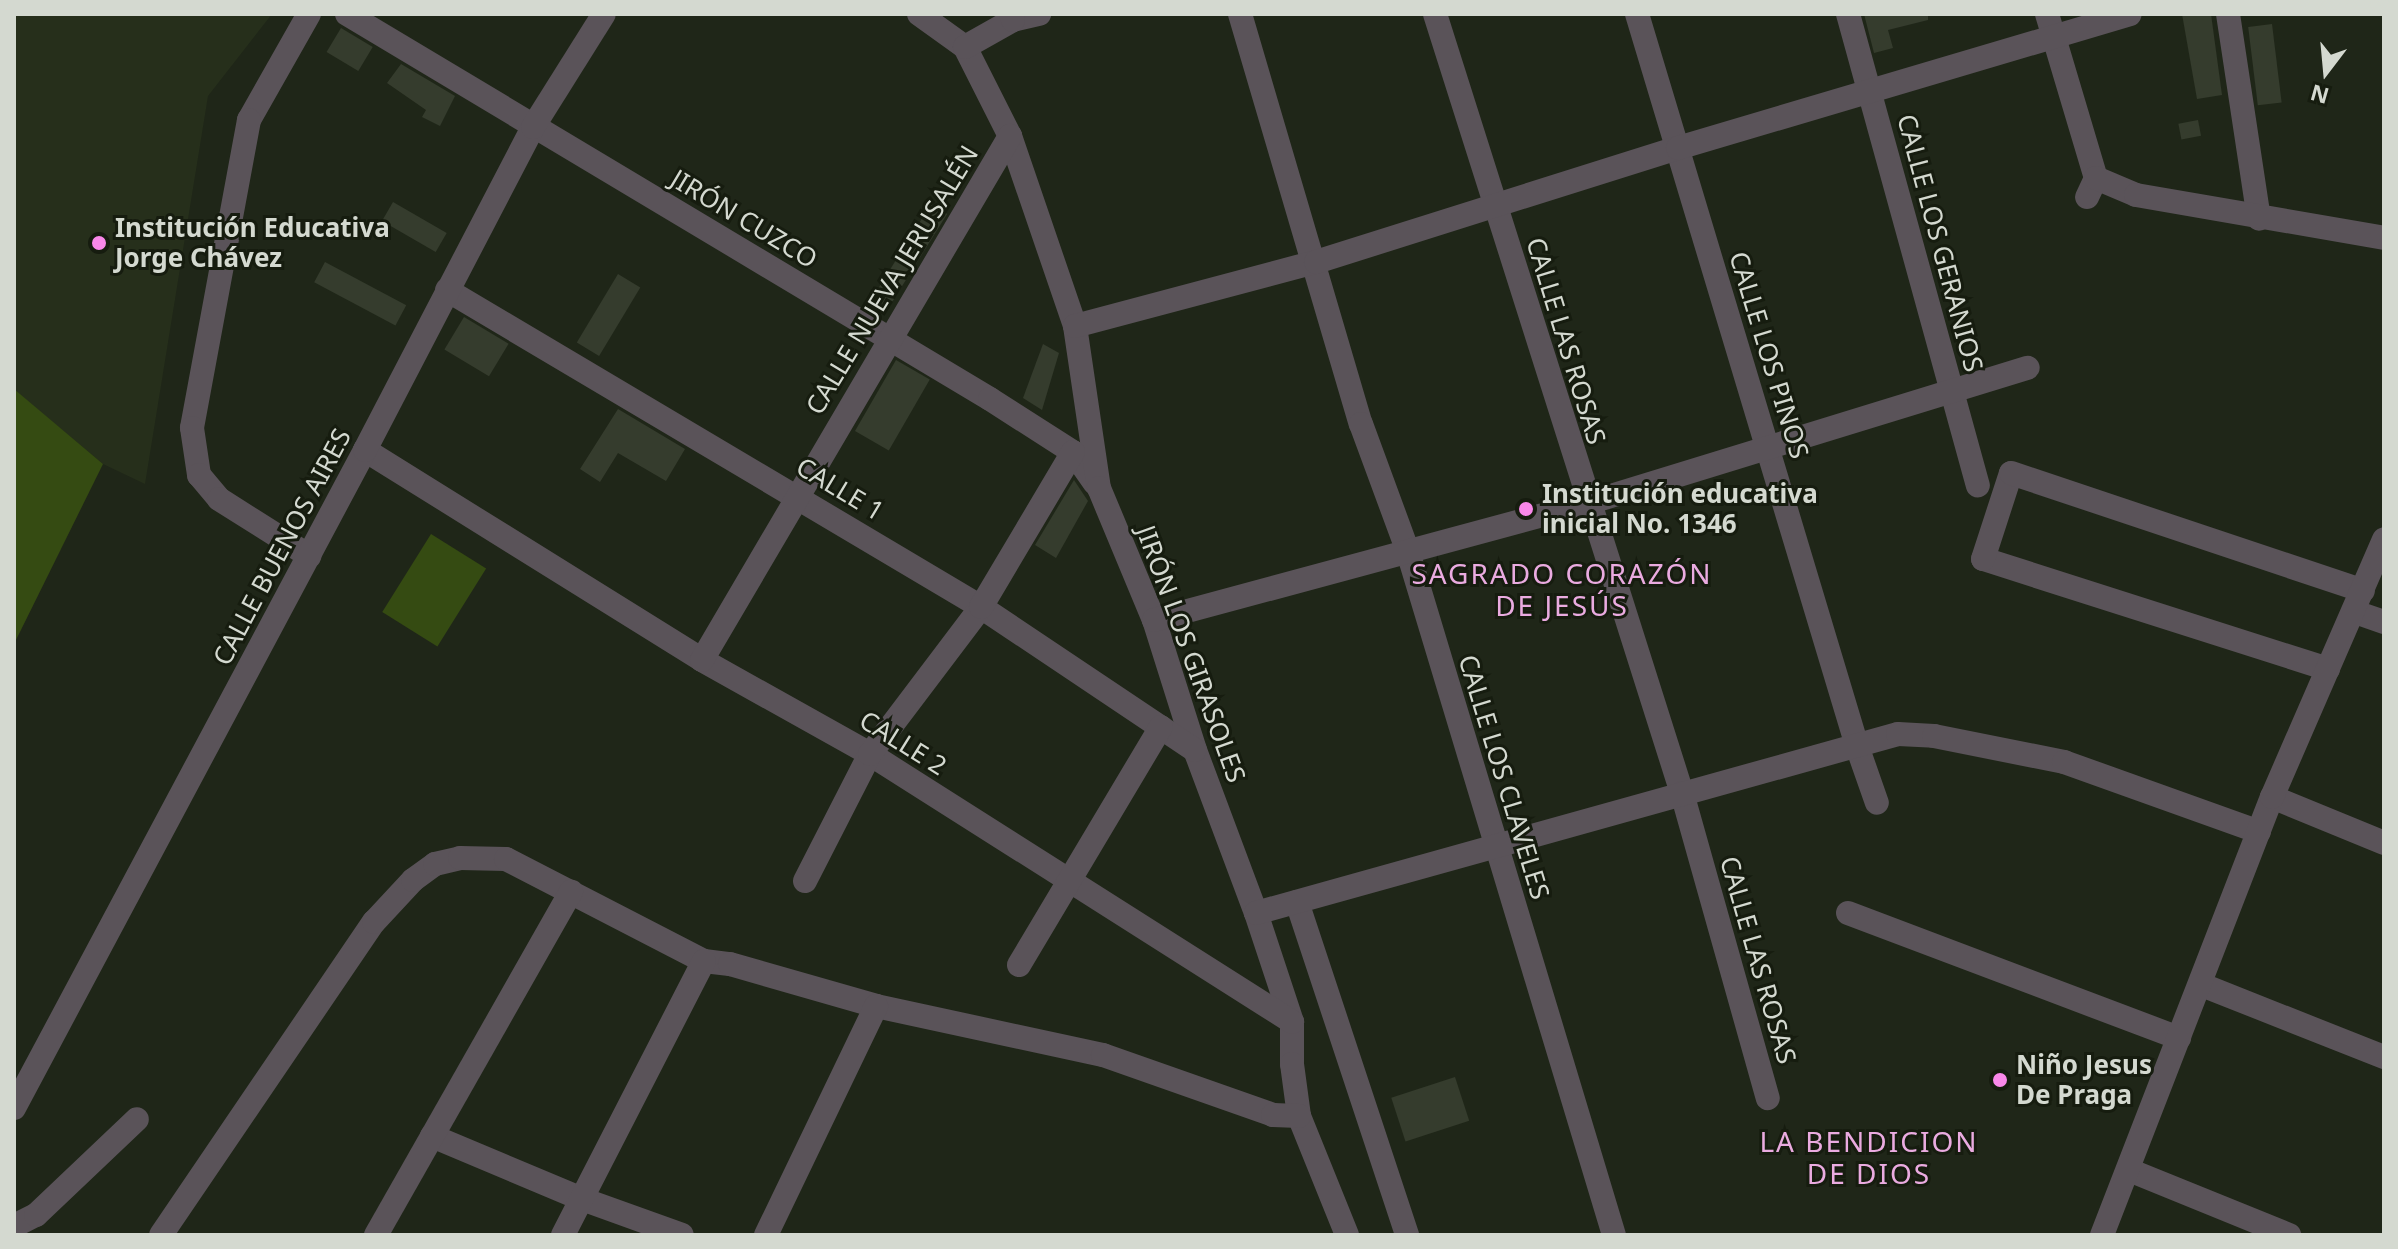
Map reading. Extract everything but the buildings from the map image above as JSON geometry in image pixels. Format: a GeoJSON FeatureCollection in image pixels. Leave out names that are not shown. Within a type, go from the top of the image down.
{"type":"FeatureCollection","features":[{"type":"Feature","properties":{"kind":"street"},"geometry":{"type":"LineString","coordinates":[[309,14],[249,120],[192,428],[199,475],[219,499],[309,556]]}},
{"type":"Feature","properties":{"kind":"street","name":"JIRÓN CUZCO"},"geometry":{"type":"LineString","coordinates":[[347,14],[889,337],[1073,452],[1099,488]]}},
{"type":"Feature","properties":{"kind":"street","name":"CALLE BUENOS AIRES"},"geometry":{"type":"LineString","coordinates":[[14,1108],[309,556],[533,127],[604,14]]}},
{"type":"Feature","properties":{"kind":"street"},"geometry":{"type":"LineString","coordinates":[[919,14],[965,47],[1012,17],[1039,14]]}},
{"type":"Feature","properties":{"kind":"street","name":"CALLE LOS CLAVELES"},"geometry":{"type":"LineString","coordinates":[[1240,14],[1316,262],[1361,424],[1408,552],[1614,1235]]}},
{"type":"Feature","properties":{"kind":"street","name":"CALLE LAS ROSAS"},"geometry":{"type":"LineString","coordinates":[[1435,14],[1682,793],[1768,1098]]}},
{"type":"Feature","properties":{"kind":"street","name":"CALLE LOS PINOS"},"geometry":{"type":"LineString","coordinates":[[1637,14],[1857,746],[1877,803]]}},
{"type":"Feature","properties":{"kind":"street","name":"CALLE LOS GERANIOS"},"geometry":{"type":"LineString","coordinates":[[1848,14],[1949,390],[1978,485]]}},
{"type":"Feature","properties":{"kind":"street"},"geometry":{"type":"LineString","coordinates":[[1075,326],[1316,262],[1495,204],[1871,92],[2051,25],[2130,14]]}},
{"type":"Feature","properties":{"kind":"street"},"geometry":{"type":"LineString","coordinates":[[2228,14],[2259,219]]}},
{"type":"Feature","properties":{"kind":"street"},"geometry":{"type":"LineString","coordinates":[[2051,25],[2091,188],[2384,238]]}},
{"type":"Feature","properties":{"kind":"street","name":"JIRÓN LOS GIRASOLES"},"geometry":{"type":"LineString","coordinates":[[965,47],[1010,136],[1075,326],[1099,488],[1154,620],[1195,750],[1256,913],[1292,1022],[1292,1064],[1299,1116],[1347,1235]]}},
{"type":"Feature","properties":{"kind":"street","name":"CALLE NUEVA JERUSALÉN"},"geometry":{"type":"LineString","coordinates":[[702,660],[889,337],[1010,136]]}},
{"type":"Feature","properties":{"kind":"street","name":"CALLE 1"},"geometry":{"type":"LineString","coordinates":[[447,290],[981,607],[1195,750]]}},
{"type":"Feature","properties":{"kind":"street"},"geometry":{"type":"LineString","coordinates":[[1154,620],[1588,503],[2028,368]]}},
{"type":"Feature","properties":{"kind":"street","name":"CALLE 2"},"geometry":{"type":"LineString","coordinates":[[365,450],[702,660],[870,754],[1292,1022]]}},
{"type":"Feature","properties":{"kind":"street"},"geometry":{"type":"LineString","coordinates":[[805,881],[870,754],[981,607],[1073,452]]}},
{"type":"Feature","properties":{"kind":"street"},"geometry":{"type":"LineString","coordinates":[[2328,669],[1983,559],[2011,473],[2359,602],[2384,622]]}},
{"type":"Feature","properties":{"kind":"street"},"geometry":{"type":"LineString","coordinates":[[2102,1235],[2202,985],[2272,797],[2384,539]]}},
{"type":"Feature","properties":{"kind":"street"},"geometry":{"type":"LineString","coordinates":[[1019,965],[1161,727]]}},
{"type":"Feature","properties":{"kind":"street"},"geometry":{"type":"LineString","coordinates":[[1256,913],[1898,734],[1934,736],[2064,762],[2259,832]]}},
{"type":"Feature","properties":{"kind":"street"},"geometry":{"type":"LineString","coordinates":[[2272,797],[2384,843]]}},
{"type":"Feature","properties":{"kind":"street"},"geometry":{"type":"LineString","coordinates":[[161,1235],[345,962],[413,880],[446,860],[506,859],[704,961],[730,964],[876,1006],[1103,1055],[1159,1072],[1185,1085],[1273,1115],[1299,1116]]}},
{"type":"Feature","properties":{"kind":"street"},"geometry":{"type":"LineString","coordinates":[[376,1235],[571,892]]}},
{"type":"Feature","properties":{"kind":"street"},"geometry":{"type":"LineString","coordinates":[[1297,902],[1407,1235]]}},
{"type":"Feature","properties":{"kind":"street"},"geometry":{"type":"LineString","coordinates":[[1848,913],[2179,1038]]}},
{"type":"Feature","properties":{"kind":"street"},"geometry":{"type":"LineString","coordinates":[[563,1235],[704,961]]}},
{"type":"Feature","properties":{"kind":"street"},"geometry":{"type":"LineString","coordinates":[[2202,985],[2384,1057]]}},
{"type":"Feature","properties":{"kind":"street"},"geometry":{"type":"LineString","coordinates":[[766,1235],[876,1006]]}},
{"type":"Feature","properties":{"kind":"street"},"geometry":{"type":"LineString","coordinates":[[14,1226],[36,1215],[137,1119]]}},
{"type":"Feature","properties":{"kind":"street"},"geometry":{"type":"LineString","coordinates":[[432,1136],[582,1199],[682,1235]]}},
{"type":"Feature","properties":{"kind":"street"},"geometry":{"type":"LineString","coordinates":[[2129,1170],[2289,1235]]}},
{"type":"Feature","properties":{"kind":"shaded area","name":"Institución Educativa Jorge Chávez"},"geometry":{"type":"Polygon","coordinates":[[[14,14],[272,14],[208,96],[145,484],[103,464],[14,390],[14,14]]]}},
{"type":"Feature","properties":{"kind":"green space"},"geometry":{"type":"Polygon","coordinates":[[[14,389],[103,464],[14,644],[14,389]]]}},
{"type":"Feature","properties":{"kind":"green space"},"geometry":{"type":"Polygon","coordinates":[[[431,534],[486,568],[437,646],[382,612],[431,534]]]}},
{"type":"Feature","properties":{"kind":"place","name":"Institución Educativa Jorge Chávez"},"geometry":{"type":"Point","coordinates":[99,243]}},
{"type":"Feature","properties":{"kind":"place","name":"Institución educativa inicial No. 1346"},"geometry":{"type":"Point","coordinates":[1526,509]}},
{"type":"Feature","properties":{"kind":"place","name":"Niño Jesus De Praga"},"geometry":{"type":"Point","coordinates":[2000,1080]}},
{"type":"Feature","properties":{"kind":"district","name":"SAGRADO CORAZÓN DE JESÚS"},"geometry":{"type":"Point","coordinates":[1562,589]}},
{"type":"Feature","properties":{"kind":"district","name":"LA BENDICION DE DIOS"},"geometry":{"type":"Point","coordinates":[1869,1157]}}]}
